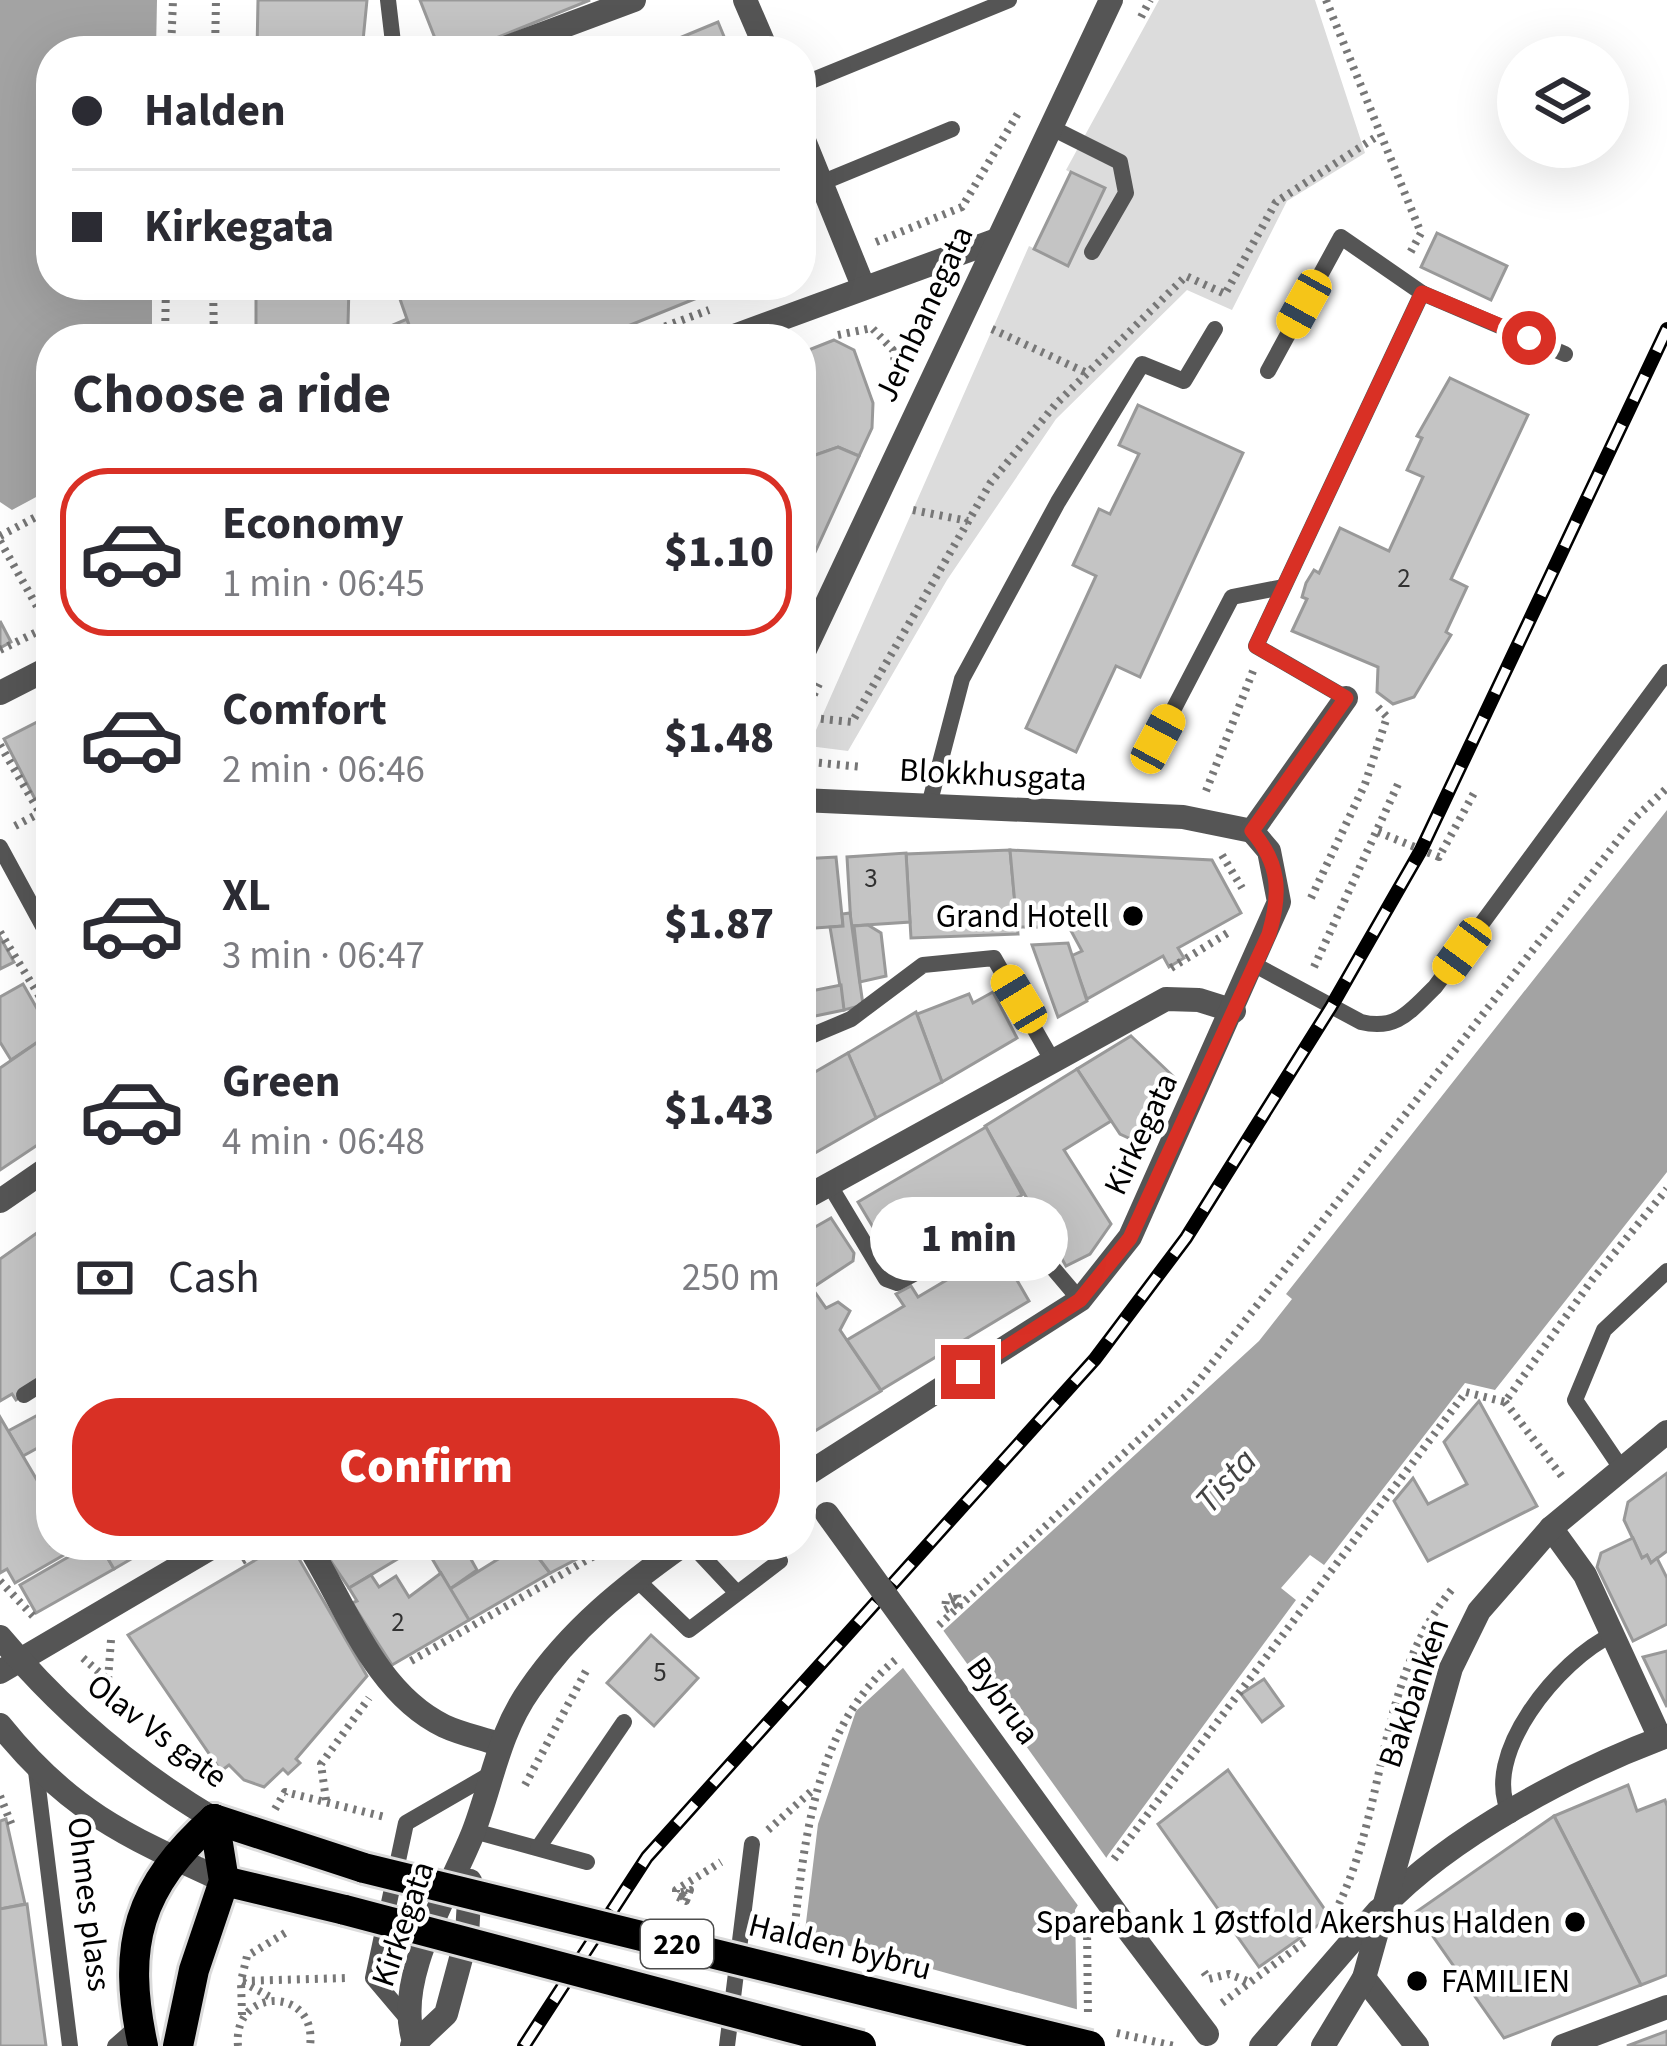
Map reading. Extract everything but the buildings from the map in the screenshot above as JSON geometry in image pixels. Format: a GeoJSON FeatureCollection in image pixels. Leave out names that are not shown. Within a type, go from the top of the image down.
{"type":"FeatureCollection","features":[{"type":"Feature","properties":{"kind":"main road","name":"Ohmes plass"},"geometry":{"type":"LineString","coordinates":[[132,2039],[143,1910],[172,1857],[214,1819]]}},
{"type":"Feature","properties":{"kind":"main road","name":"Olav Vs gate"},"geometry":{"type":"LineString","coordinates":[[214,1819],[364,1868]]}},
{"type":"Feature","properties":{"kind":"main road"},"geometry":{"type":"LineString","coordinates":[[183,2042],[194,1970],[224,1880],[214,1819]]}},
{"type":"Feature","properties":{"kind":"main road","name":"Halden bybru"},"geometry":{"type":"LineString","coordinates":[[364,1868],[1095,2037]]}},
{"type":"Feature","properties":{"kind":"main road","name":"220"},"geometry":{"type":"LineString","coordinates":[[224,1880],[861,2046]]}},
{"type":"Feature","properties":{"kind":"street"},"geometry":{"type":"LineString","coordinates":[[537,36],[634,0]]}},
{"type":"Feature","properties":{"kind":"street"},"geometry":{"type":"LineString","coordinates":[[745,0],[761,36]]}},
{"type":"Feature","properties":{"kind":"street","name":"Jernbanegata"},"geometry":{"type":"LineString","coordinates":[[816,626],[1111,0]]}},
{"type":"Feature","properties":{"kind":"street"},"geometry":{"type":"LineString","coordinates":[[816,171],[863,286]]}},
{"type":"Feature","properties":{"kind":"street"},"geometry":{"type":"LineString","coordinates":[[765,324],[994,242]]}},
{"type":"Feature","properties":{"kind":"street"},"geometry":{"type":"LineString","coordinates":[[0,693],[36,675]]}},
{"type":"Feature","properties":{"kind":"street"},"geometry":{"type":"LineString","coordinates":[[1252,831],[1346,698]]}},
{"type":"Feature","properties":{"kind":"street","name":"Blokkhusgata"},"geometry":{"type":"LineString","coordinates":[[816,801],[1183,817],[1252,831]]}},
{"type":"Feature","properties":{"kind":"street","name":"Kirkegata"},"geometry":{"type":"LineString","coordinates":[[816,1495],[1080,1300],[1130,1238],[1279,902],[1269,851],[1252,831]]}},
{"type":"Feature","properties":{"kind":"street"},"geometry":{"type":"LineString","coordinates":[[816,1191],[1051,1058],[1166,999],[1199,1000],[1234,1011]]}},
{"type":"Feature","properties":{"kind":"street"},"geometry":{"type":"LineString","coordinates":[[0,1201],[36,1176]]}},
{"type":"Feature","properties":{"kind":"street","name":"Bakbanken"},"geometry":{"type":"LineString","coordinates":[[1323,2046],[1364,1978],[1450,1668],[1479,1611],[1551,1528],[1667,1432]]}},
{"type":"Feature","properties":{"kind":"street","name":"Bybrua"},"geometry":{"type":"LineString","coordinates":[[816,1497],[1207,2034]]}},
{"type":"Feature","properties":{"kind":"street"},"geometry":{"type":"LineString","coordinates":[[1380,1910],[1420,1868],[1511,1815],[1664,1737],[1585,1575],[1551,1528]]}},
{"type":"Feature","properties":{"kind":"street"},"geometry":{"type":"LineString","coordinates":[[10,1666],[190,1560]]}},
{"type":"Feature","properties":{"kind":"street"},"geometry":{"type":"LineString","coordinates":[[317,1560],[385,1676],[403,1697],[442,1725],[498,1744]]}},
{"type":"Feature","properties":{"kind":"street","name":"Kirkegata"},"geometry":{"type":"LineString","coordinates":[[411,2035],[430,1925],[474,1831],[498,1744],[529,1689],[575,1634],[636,1579],[665,1560]]}},
{"type":"Feature","properties":{"kind":"street","name":"Olav Vs gate"},"geometry":{"type":"LineString","coordinates":[[0,1637],[10,1666],[130,1765],[214,1819]]}},
{"type":"Feature","properties":{"kind":"street"},"geometry":{"type":"LineString","coordinates":[[0,1725],[36,1771],[98,1821],[224,1880]]}},
{"type":"Feature","properties":{"kind":"street","name":"Kirkegata"},"geometry":{"type":"LineString","coordinates":[[411,2035],[446,2014],[467,1936],[474,1831]]}},
{"type":"Feature","properties":{"kind":"street","name":"Bakbanken"},"geometry":{"type":"LineString","coordinates":[[1261,2046],[1380,1910]]}},
{"type":"Feature","properties":{"kind":"street"},"geometry":{"type":"LineString","coordinates":[[1364,1978],[1417,2046]]}},
{"type":"Feature","properties":{"kind":"street"},"geometry":{"type":"LineString","coordinates":[[1562,2046],[1667,2007]]}},
{"type":"Feature","properties":{"kind":"lane"},"geometry":{"type":"LineString","coordinates":[[388,0],[392,36]]}},
{"type":"Feature","properties":{"kind":"lane"},"geometry":{"type":"LineString","coordinates":[[816,79],[1009,0]]}},
{"type":"Feature","properties":{"kind":"lane"},"geometry":{"type":"LineString","coordinates":[[1048,126],[1120,162],[1126,193],[1092,252]]}},
{"type":"Feature","properties":{"kind":"lane"},"geometry":{"type":"LineString","coordinates":[[821,183],[952,129]]}},
{"type":"Feature","properties":{"kind":"lane"},"geometry":{"type":"LineString","coordinates":[[1268,370],[1341,237],[1422,293],[1564,354]]}},
{"type":"Feature","properties":{"kind":"lane"},"geometry":{"type":"LineString","coordinates":[[1346,698],[1256,646],[1422,293]]}},
{"type":"Feature","properties":{"kind":"lane"},"geometry":{"type":"LineString","coordinates":[[929,805],[962,679],[1058,502],[1142,364],[1184,381],[1215,328]]}},
{"type":"Feature","properties":{"kind":"lane"},"geometry":{"type":"LineString","coordinates":[[1158,739],[1232,597],[1283,586]]}},
{"type":"Feature","properties":{"kind":"lane"},"geometry":{"type":"LineString","coordinates":[[1255,965],[1361,1022],[1380,1027],[1400,1020],[1435,987],[1667,672]]}},
{"type":"Feature","properties":{"kind":"lane"},"geometry":{"type":"LineString","coordinates":[[0,847],[36,913]]}},
{"type":"Feature","properties":{"kind":"lane"},"geometry":{"type":"LineString","coordinates":[[816,1034],[851,1019],[923,965],[994,958],[1051,1058]]}},
{"type":"Feature","properties":{"kind":"lane"},"geometry":{"type":"LineString","coordinates":[[829,1184],[886,1279],[898,1283],[1013,1221],[1080,1300]]}},
{"type":"Feature","properties":{"kind":"lane"},"geometry":{"type":"LineString","coordinates":[[1621,1468],[1575,1400],[1604,1330],[1667,1271]]}},
{"type":"Feature","properties":{"kind":"lane"},"geometry":{"type":"LineString","coordinates":[[24,1395],[36,1387]]}},
{"type":"Feature","properties":{"kind":"lane"},"geometry":{"type":"LineString","coordinates":[[703,1560],[737,1593]]}},
{"type":"Feature","properties":{"kind":"lane"},"geometry":{"type":"LineString","coordinates":[[636,1579],[689,1630],[780,1561]]}},
{"type":"Feature","properties":{"kind":"lane"},"geometry":{"type":"LineString","coordinates":[[1511,1815],[1501,1798],[1510,1741],[1536,1702],[1586,1652],[1612,1635]]}},
{"type":"Feature","properties":{"kind":"lane"},"geometry":{"type":"LineString","coordinates":[[538,1848],[624,1722]]}},
{"type":"Feature","properties":{"kind":"lane","name":"Ohmes plass"},"geometry":{"type":"LineString","coordinates":[[36,1771],[70,2046]]}},
{"type":"Feature","properties":{"kind":"lane"},"geometry":{"type":"LineString","coordinates":[[411,2035],[373,1978],[406,1823],[489,1775]]}},
{"type":"Feature","properties":{"kind":"lane"},"geometry":{"type":"LineString","coordinates":[[474,1831],[587,1862]]}},
{"type":"Feature","properties":{"kind":"lane"},"geometry":{"type":"LineString","coordinates":[[727,2046],[752,1844]]}},
{"type":"Feature","properties":{"kind":"path"},"geometry":{"type":"LineString","coordinates":[[172,36],[173,0]]}},
{"type":"Feature","properties":{"kind":"path"},"geometry":{"type":"LineString","coordinates":[[215,36],[216,0]]}},
{"type":"Feature","properties":{"kind":"path"},"geometry":{"type":"LineString","coordinates":[[1326,0],[1421,233],[1408,258],[1422,293]]}},
{"type":"Feature","properties":{"kind":"path"},"geometry":{"type":"LineString","coordinates":[[848,253],[962,208],[1030,90]]}},
{"type":"Feature","properties":{"kind":"path"},"geometry":{"type":"LineString","coordinates":[[671,324],[713,308]]}},
{"type":"Feature","properties":{"kind":"path"},"geometry":{"type":"LineString","coordinates":[[817,339],[872,328],[893,350],[898,373],[892,396]]}},
{"type":"Feature","properties":{"kind":"path"},"geometry":{"type":"LineString","coordinates":[[992,329],[1088,373]]}},
{"type":"Feature","properties":{"kind":"path"},"geometry":{"type":"LineString","coordinates":[[913,510],[968,521]]}},
{"type":"Feature","properties":{"kind":"path"},"geometry":{"type":"LineString","coordinates":[[36,518],[0,538],[36,603]]}},
{"type":"Feature","properties":{"kind":"path"},"geometry":{"type":"LineString","coordinates":[[0,650],[36,632]]}},
{"type":"Feature","properties":{"kind":"path"},"geometry":{"type":"LineString","coordinates":[[0,745],[36,806]]}},
{"type":"Feature","properties":{"kind":"path"},"geometry":{"type":"LineString","coordinates":[[1303,990],[1400,782]]}},
{"type":"Feature","properties":{"kind":"path"},"geometry":{"type":"LineString","coordinates":[[952,1599],[958,1603],[945,1610],[946,1599],[957,1594],[959,1609],[1189,1393],[1636,817],[1667,788]]}},
{"type":"Feature","properties":{"kind":"path"},"geometry":{"type":"LineString","coordinates":[[1378,832],[1439,857],[1474,794]]}},
{"type":"Feature","properties":{"kind":"path"},"geometry":{"type":"LineString","coordinates":[[0,835],[36,815]]}},
{"type":"Feature","properties":{"kind":"path"},"geometry":{"type":"LineString","coordinates":[[1217,846],[1248,907]]}},
{"type":"Feature","properties":{"kind":"path"},"geometry":{"type":"LineString","coordinates":[[1164,972],[1224,938],[1236,922]]}},
{"type":"Feature","properties":{"kind":"path"},"geometry":{"type":"LineString","coordinates":[[0,932],[36,991]]}},
{"type":"Feature","properties":{"kind":"path"},"geometry":{"type":"LineString","coordinates":[[1504,1402],[1592,1280],[1667,1189]]}},
{"type":"Feature","properties":{"kind":"path"},"geometry":{"type":"LineString","coordinates":[[1129,1875],[1115,1857],[1466,1392],[1504,1402],[1568,1485]]}},
{"type":"Feature","properties":{"kind":"path"},"geometry":{"type":"LineString","coordinates":[[229,1569],[244,1560]]}},
{"type":"Feature","properties":{"kind":"path"},"geometry":{"type":"LineString","coordinates":[[285,1792],[326,1800],[321,1764],[385,1676],[587,1560]]}},
{"type":"Feature","properties":{"kind":"path"},"geometry":{"type":"LineString","coordinates":[[129,1629],[109,1641],[108,1680],[119,1710],[136,1724]]}},
{"type":"Feature","properties":{"kind":"path"},"geometry":{"type":"LineString","coordinates":[[506,1838],[527,1781],[590,1664]]}},
{"type":"Feature","properties":{"kind":"path"},"geometry":{"type":"LineString","coordinates":[[795,1923],[817,1787],[852,1703],[888,1666]]}},
{"type":"Feature","properties":{"kind":"path"},"geometry":{"type":"LineString","coordinates":[[675,1911],[681,1894],[687,1894],[685,1899],[679,1893],[683,1889],[691,1896],[686,1901],[676,1896],[676,1890],[752,1844],[817,1787]]}},
{"type":"Feature","properties":{"kind":"path"},"geometry":{"type":"LineString","coordinates":[[257,1804],[295,1815]]}},
{"type":"Feature","properties":{"kind":"path"},"geometry":{"type":"LineString","coordinates":[[1087,1925],[1090,2005]]}},
{"type":"Feature","properties":{"kind":"path"},"geometry":{"type":"LineString","coordinates":[[238,2046],[247,1956],[278,1933],[300,1934]]}},
{"type":"Feature","properties":{"kind":"path"},"geometry":{"type":"LineString","coordinates":[[1207,2034],[1210,2012],[1312,1936]]}},
{"type":"Feature","properties":{"kind":"path"},"geometry":{"type":"LineString","coordinates":[[1196,1961],[1209,1979],[1229,1974],[1250,1982]]}},
{"type":"Feature","properties":{"kind":"path"},"geometry":{"type":"LineString","coordinates":[[241,1981],[373,1978]]}},
{"type":"Feature","properties":{"kind":"path"},"geometry":{"type":"LineString","coordinates":[[241,1981],[296,2005],[306,2015],[310,2046]]}},
{"type":"Feature","properties":{"kind":"path"},"geometry":{"type":"LineString","coordinates":[[242,2017],[253,2005],[274,1999]]}},
{"type":"Feature","properties":{"kind":"path"},"geometry":{"type":"LineString","coordinates":[[1095,2037],[1174,2046]]}},
{"type":"Feature","properties":{"kind":"shaded area"},"geometry":{"type":"Polygon","coordinates":[[[1159,0],[1315,0],[1365,153],[1287,201],[1232,310],[1187,290],[1056,419],[947,580],[848,751],[816,747],[816,730],[1029,246],[1068,264],[1104,190],[1066,170],[1159,0]]]}},
{"type":"Feature","properties":{"kind":"water"},"geometry":{"type":"Polygon","coordinates":[[[0,0],[157,0],[156,36],[36,36],[36,300],[152,300],[152,324],[36,324],[36,497],[12,510],[0,502],[0,0]]]}},
{"type":"Feature","properties":{"kind":"water","name":"Tista"},"geometry":{"type":"Polygon","coordinates":[[[1667,810],[1667,1172],[1495,1390],[1465,1383],[1324,1565],[1310,1555],[1281,1588],[1296,1600],[1108,1855],[1075,1910],[1077,2012],[791,2046],[818,1824],[856,1711],[1259,1341],[1292,1299],[1286,1294],[1667,810]]]}},
{"type":"Feature","properties":{"kind":"pier"},"geometry":{"type":"Polygon","coordinates":[[[940,1626],[1110,1863],[1082,1911],[898,1661],[940,1626]]]}},
{"type":"Feature","properties":{"kind":"pier"},"geometry":{"type":"Polygon","coordinates":[[[796,1931],[1083,2011],[1075,2046],[785,2046],[796,1931]]]}},
{"type":"Feature","properties":{"kind":"railway"},"geometry":{"type":"LineString","coordinates":[[524,2046],[647,1857],[1095,1359],[1186,1238],[1331,1007],[1421,850],[1667,329]]}},
{"type":"Feature","properties":{"kind":"place","name":"Grand Hotell"},"geometry":{"type":"Point","coordinates":[1133,916]}},
{"type":"Feature","properties":{"kind":"place","name":"Sparebank 1 Østfold Akershus Halden"},"geometry":{"type":"Point","coordinates":[1575,1922]}},
{"type":"Feature","properties":{"kind":"place","name":"FAMILIEN"},"geometry":{"type":"Point","coordinates":[1417,1981]}},
{"type":"Feature","properties":{"kind":"route"},"geometry":{"type":"LineString","coordinates":[[968,1372],[1080,1300],[1130,1238],[1269,934],[1279,902],[1276,874],[1269,851],[1252,831],[1346,698],[1256,646],[1422,293],[1529,338]]}}]}
